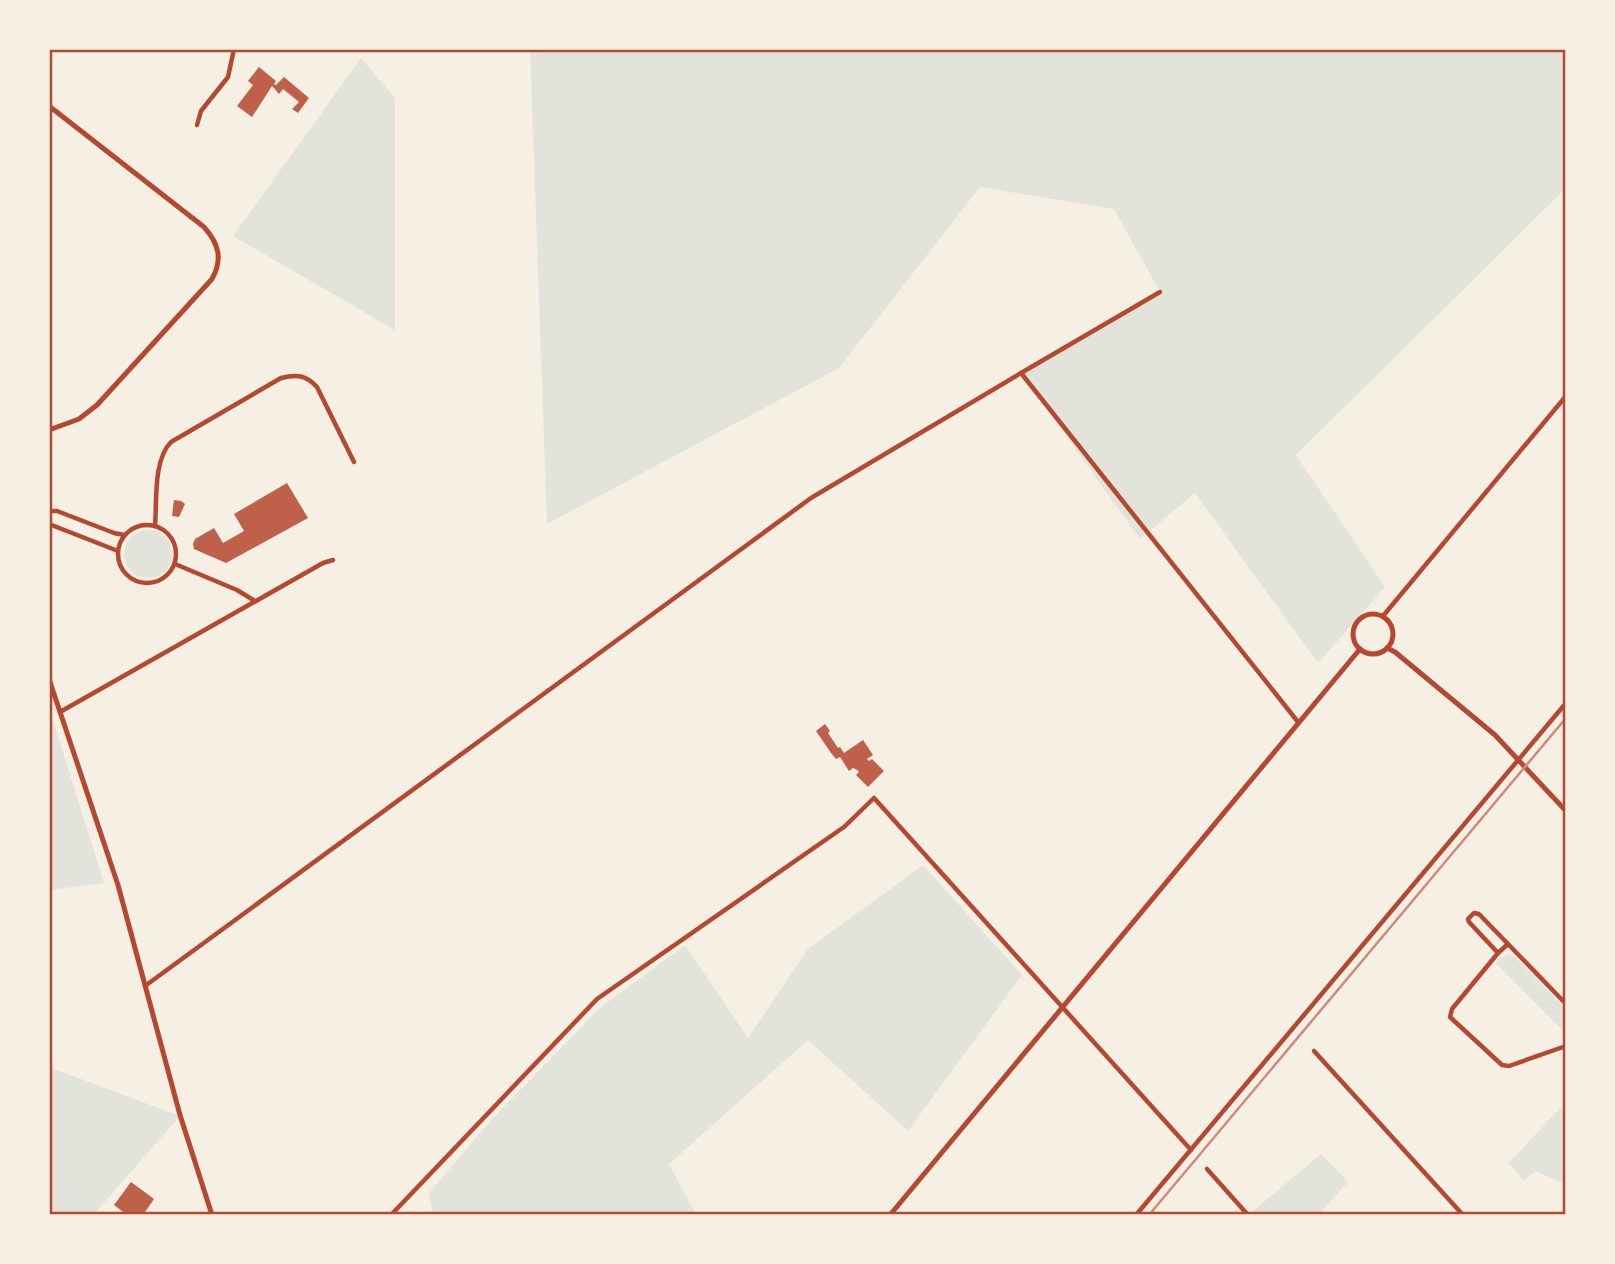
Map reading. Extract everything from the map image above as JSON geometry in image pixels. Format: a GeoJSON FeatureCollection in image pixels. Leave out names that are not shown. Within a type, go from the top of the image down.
{"type":"FeatureCollection","features":[{"type":"Feature","properties":{"kind":"street"},"geometry":{"type":"LineString","coordinates":[[197,125],[201,111],[228,77],[234,49]]}},
{"type":"Feature","properties":{"kind":"street"},"geometry":{"type":"LineString","coordinates":[[49,106],[204,228],[216,244],[219,256],[217,270],[212,279],[97,405],[79,419],[49,430]]}},
{"type":"Feature","properties":{"kind":"street"},"geometry":{"type":"LineString","coordinates":[[145,986],[811,498],[1160,292]]}},
{"type":"Feature","properties":{"kind":"street"},"geometry":{"type":"LineString","coordinates":[[1021,373],[1298,722]]}},
{"type":"Feature","properties":{"kind":"street"},"geometry":{"type":"LineString","coordinates":[[155,526],[160,463],[165,448],[281,378],[302,376],[317,387],[354,461]]}},
{"type":"Feature","properties":{"kind":"street"},"geometry":{"type":"LineString","coordinates":[[1383,616],[1566,396]]}},
{"type":"Feature","properties":{"kind":"street"},"geometry":{"type":"LineString","coordinates":[[49,511],[124,535]]}},
{"type":"Feature","properties":{"kind":"street"},"geometry":{"type":"LineString","coordinates":[[49,524],[118,551]]}},
{"type":"Feature","properties":{"kind":"street"},"geometry":{"type":"LineString","coordinates":[[142,526],[155,526],[168,533],[175,545],[175,564],[165,577],[152,582],[137,582],[125,573],[118,551],[124,535],[142,526]]}},
{"type":"Feature","properties":{"kind":"street"},"geometry":{"type":"LineString","coordinates":[[60,712],[254,601],[333,560]]}},
{"type":"Feature","properties":{"kind":"street"},"geometry":{"type":"LineString","coordinates":[[175,564],[237,590],[254,601]]}},
{"type":"Feature","properties":{"kind":"street"},"geometry":{"type":"LineString","coordinates":[[1370,613],[1388,620],[1394,631],[1387,649],[1377,654],[1360,649],[1353,638],[1359,619],[1370,613]]}},
{"type":"Feature","properties":{"kind":"street"},"geometry":{"type":"LineString","coordinates":[[890,1215],[1360,649]]}},
{"type":"Feature","properties":{"kind":"street"},"geometry":{"type":"LineString","coordinates":[[1387,649],[1395,652],[1495,735],[1566,811]]}},
{"type":"Feature","properties":{"kind":"street"},"geometry":{"type":"LineString","coordinates":[[49,679],[118,886],[180,1115],[212,1215]]}},
{"type":"Feature","properties":{"kind":"street"},"geometry":{"type":"LineString","coordinates":[[1136,1215],[1566,704]]}},
{"type":"Feature","properties":{"kind":"street"},"geometry":{"type":"LineString","coordinates":[[391,1215],[597,999],[844,827],[874,798],[1191,1150]]}},
{"type":"Feature","properties":{"kind":"street"},"geometry":{"type":"LineString","coordinates":[[1498,953],[1469,922],[1474,913],[1479,914],[1566,1004]]}},
{"type":"Feature","properties":{"kind":"street"},"geometry":{"type":"LineString","coordinates":[[1508,944],[1452,1009],[1450,1017],[1502,1065],[1509,1066],[1566,1046]]}},
{"type":"Feature","properties":{"kind":"street"},"geometry":{"type":"LineString","coordinates":[[1314,1051],[1462,1215]]}},
{"type":"Feature","properties":{"kind":"street"},"geometry":{"type":"LineString","coordinates":[[1207,1170],[1248,1215]]}},
{"type":"Feature","properties":{"kind":"shaded area"},"geometry":{"type":"Polygon","coordinates":[[[530,49],[1566,49],[1566,188],[1296,455],[1385,587],[1318,663],[1195,493],[1140,539],[1021,373],[1160,292],[1114,209],[980,187],[839,368],[547,524],[530,49]]]}},
{"type":"Feature","properties":{"kind":"shaded area"},"geometry":{"type":"Polygon","coordinates":[[[361,58],[395,98],[395,330],[233,236],[361,58]]]}},
{"type":"Feature","properties":{"kind":"shaded area"},"geometry":{"type":"Polygon","coordinates":[[[148,530],[165,537],[172,554],[165,571],[148,578],[131,571],[124,554],[131,537],[148,530]]]}},
{"type":"Feature","properties":{"kind":"shaded area"},"geometry":{"type":"Polygon","coordinates":[[[49,708],[56,730],[104,883],[49,890],[49,708]]]}},
{"type":"Feature","properties":{"kind":"shaded area"},"geometry":{"type":"Polygon","coordinates":[[[923,865],[1022,975],[908,1131],[808,1040],[669,1164],[696,1215],[433,1215],[429,1193],[492,1119],[601,1007],[685,945],[748,1038],[808,949],[923,865]]]}},
{"type":"Feature","properties":{"kind":"shaded area"},"geometry":{"type":"Polygon","coordinates":[[[1509,954],[1566,1009],[1566,1034],[1496,963],[1499,958],[1509,954]]]}},
{"type":"Feature","properties":{"kind":"shaded area"},"geometry":{"type":"Polygon","coordinates":[[[49,1067],[180,1116],[93,1215],[59,1215],[49,1207],[49,1067]]]}},
{"type":"Feature","properties":{"kind":"shaded area"},"geometry":{"type":"Polygon","coordinates":[[[1560,1108],[1566,1114],[1566,1185],[1536,1171],[1524,1181],[1509,1163],[1560,1108]]]}},
{"type":"Feature","properties":{"kind":"shaded area"},"geometry":{"type":"Polygon","coordinates":[[[1321,1154],[1348,1182],[1318,1215],[1255,1215],[1252,1212],[1321,1154]]]}},
{"type":"Feature","properties":{"kind":"building"},"geometry":{"type":"Polygon","coordinates":[[[259,67],[276,81],[274,84],[284,77],[309,98],[298,113],[292,109],[299,102],[283,89],[279,94],[272,86],[252,117],[237,106],[253,85],[248,81],[259,67]]]}},
{"type":"Feature","properties":{"kind":"building"},"geometry":{"type":"Polygon","coordinates":[[[287,483],[308,518],[226,563],[194,549],[195,539],[214,528],[223,543],[244,531],[234,514],[287,483]]]}},
{"type":"Feature","properties":{"kind":"building"},"geometry":{"type":"Polygon","coordinates":[[[174,500],[185,504],[179,517],[172,516],[174,500]]]}},
{"type":"Feature","properties":{"kind":"building"},"geometry":{"type":"Polygon","coordinates":[[[825,724],[830,731],[828,733],[844,753],[863,740],[873,755],[867,759],[872,759],[884,771],[868,787],[856,775],[859,772],[857,770],[853,768],[849,771],[840,757],[836,759],[831,753],[816,731],[825,724]]]}},
{"type":"Feature","properties":{"kind":"building"},"geometry":{"type":"Polygon","coordinates":[[[131,1182],[154,1199],[143,1215],[127,1215],[114,1205],[131,1182]]]}},
{"type":"Feature","properties":{"kind":"railway"},"geometry":{"type":"LineString","coordinates":[[1149,1215],[1566,718]]}}]}
